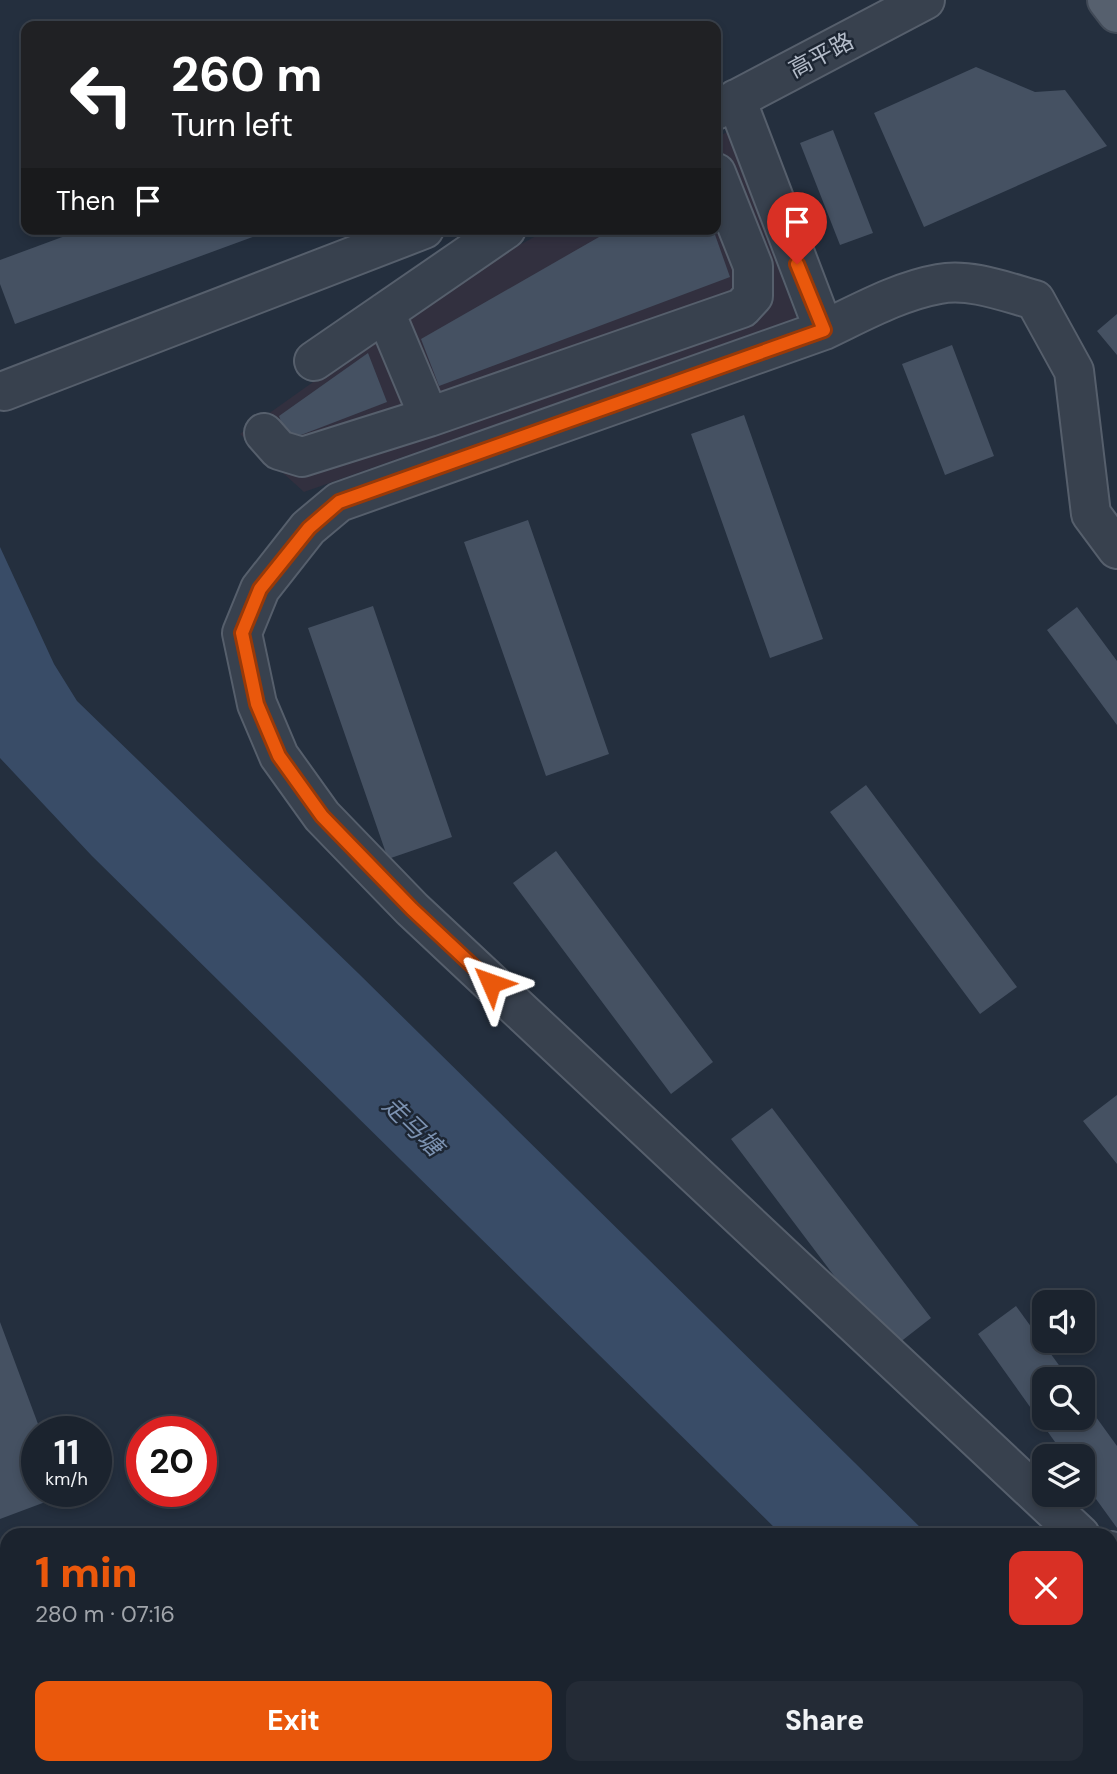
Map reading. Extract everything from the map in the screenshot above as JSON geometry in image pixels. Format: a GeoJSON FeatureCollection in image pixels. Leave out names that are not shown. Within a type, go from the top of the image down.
{"type":"FeatureCollection","features":[{"type":"Feature","properties":{"kind":"main road"},"geometry":{"type":"LineString","coordinates":[[1107,0],[1117,13]]}},
{"type":"Feature","properties":{"kind":"street","name":"高平路"},"geometry":{"type":"LineString","coordinates":[[726,104],[925,0]]}},
{"type":"Feature","properties":{"kind":"street"},"geometry":{"type":"LineString","coordinates":[[726,104],[824,330]]}},
{"type":"Feature","properties":{"kind":"street"},"geometry":{"type":"LineString","coordinates":[[264,433],[279,450],[302,457],[429,417],[742,307],[753,296],[753,266],[721,186]]}},
{"type":"Feature","properties":{"kind":"street"},"geometry":{"type":"LineString","coordinates":[[5,391],[408,235]]}},
{"type":"Feature","properties":{"kind":"street"},"geometry":{"type":"LineString","coordinates":[[314,361],[497,235]]}},
{"type":"Feature","properties":{"kind":"street"},"geometry":{"type":"LineString","coordinates":[[1073,1528],[412,909],[322,816],[279,756],[257,704],[242,633],[260,589],[309,528],[339,502],[824,330],[890,300],[941,283],[982,286],[1035,300],[1074,371],[1091,514],[1117,549]]}},
{"type":"Feature","properties":{"kind":"street"},"geometry":{"type":"LineString","coordinates":[[385,312],[429,417]]}},
{"type":"Feature","properties":{"kind":"shaded area"},"geometry":{"type":"Polygon","coordinates":[[[727,132],[797,318],[304,492],[240,434],[375,338],[505,253],[538,235],[721,235],[721,135],[727,132]]]}},
{"type":"Feature","properties":{"kind":"water","name":"走马塘"},"geometry":{"type":"Polygon","coordinates":[[[0,547],[54,664],[77,701],[358,973],[921,1528],[775,1528],[92,856],[0,758],[0,547]]]}},
{"type":"Feature","properties":{"kind":"building"},"geometry":{"type":"Polygon","coordinates":[[[976,67],[1035,92],[1065,90],[1107,146],[924,227],[874,113],[976,67]]]}},
{"type":"Feature","properties":{"kind":"building"},"geometry":{"type":"Polygon","coordinates":[[[833,130],[873,233],[840,245],[800,143],[833,130]]]}},
{"type":"Feature","properties":{"kind":"building"},"geometry":{"type":"Polygon","coordinates":[[[68,235],[258,235],[15,324],[0,284],[0,260],[68,235]]]}},
{"type":"Feature","properties":{"kind":"building"},"geometry":{"type":"Polygon","coordinates":[[[603,235],[715,235],[730,277],[439,386],[421,339],[603,235]]]}},
{"type":"Feature","properties":{"kind":"building"},"geometry":{"type":"Polygon","coordinates":[[[1117,314],[1117,355],[1097,331],[1117,314]]]}},
{"type":"Feature","properties":{"kind":"building"},"geometry":{"type":"Polygon","coordinates":[[[952,345],[994,456],[945,475],[902,364],[952,345]]]}},
{"type":"Feature","properties":{"kind":"building"},"geometry":{"type":"Polygon","coordinates":[[[368,353],[387,402],[288,440],[279,416],[368,353]]]}},
{"type":"Feature","properties":{"kind":"building"},"geometry":{"type":"Polygon","coordinates":[[[744,415],[823,639],[770,658],[691,434],[744,415]]]}},
{"type":"Feature","properties":{"kind":"building"},"geometry":{"type":"Polygon","coordinates":[[[528,520],[609,754],[546,776],[464,542],[528,520]]]}},
{"type":"Feature","properties":{"kind":"building"},"geometry":{"type":"Polygon","coordinates":[[[373,606],[452,837],[388,859],[308,628],[373,606]]]}},
{"type":"Feature","properties":{"kind":"building"},"geometry":{"type":"Polygon","coordinates":[[[1077,607],[1117,661],[1117,725],[1047,630],[1077,607]]]}},
{"type":"Feature","properties":{"kind":"building"},"geometry":{"type":"Polygon","coordinates":[[[866,785],[1017,987],[980,1014],[830,812],[866,785]]]}},
{"type":"Feature","properties":{"kind":"building"},"geometry":{"type":"Polygon","coordinates":[[[556,851],[713,1062],[671,1094],[513,883],[556,851]]]}},
{"type":"Feature","properties":{"kind":"building"},"geometry":{"type":"Polygon","coordinates":[[[1117,1095],[1117,1164],[1083,1121],[1117,1095]]]}},
{"type":"Feature","properties":{"kind":"building"},"geometry":{"type":"Polygon","coordinates":[[[772,1108],[931,1318],[890,1350],[731,1139],[772,1108]]]}},
{"type":"Feature","properties":{"kind":"building"},"geometry":{"type":"Polygon","coordinates":[[[1016,1306],[1032,1328],[1032,1353],[1050,1353],[1060,1367],[1032,1367],[1032,1410],[978,1334],[1016,1306]]]}},
{"type":"Feature","properties":{"kind":"building"},"geometry":{"type":"Polygon","coordinates":[[[0,1322],[35,1416],[21,1416],[21,1507],[32,1507],[0,1519],[0,1322]]]}},
{"type":"Feature","properties":{"kind":"building"},"geometry":{"type":"Polygon","coordinates":[[[1095,1416],[1117,1446],[1117,1528],[1095,1498],[1095,1444],[1056,1444],[1046,1430],[1095,1430],[1095,1416]]]}},
{"type":"Feature","properties":{"kind":"route"},"geometry":{"type":"LineString","coordinates":[[491,983],[412,909],[322,816],[279,756],[257,704],[242,633],[260,589],[309,528],[339,502],[824,330],[797,264]]}}]}
